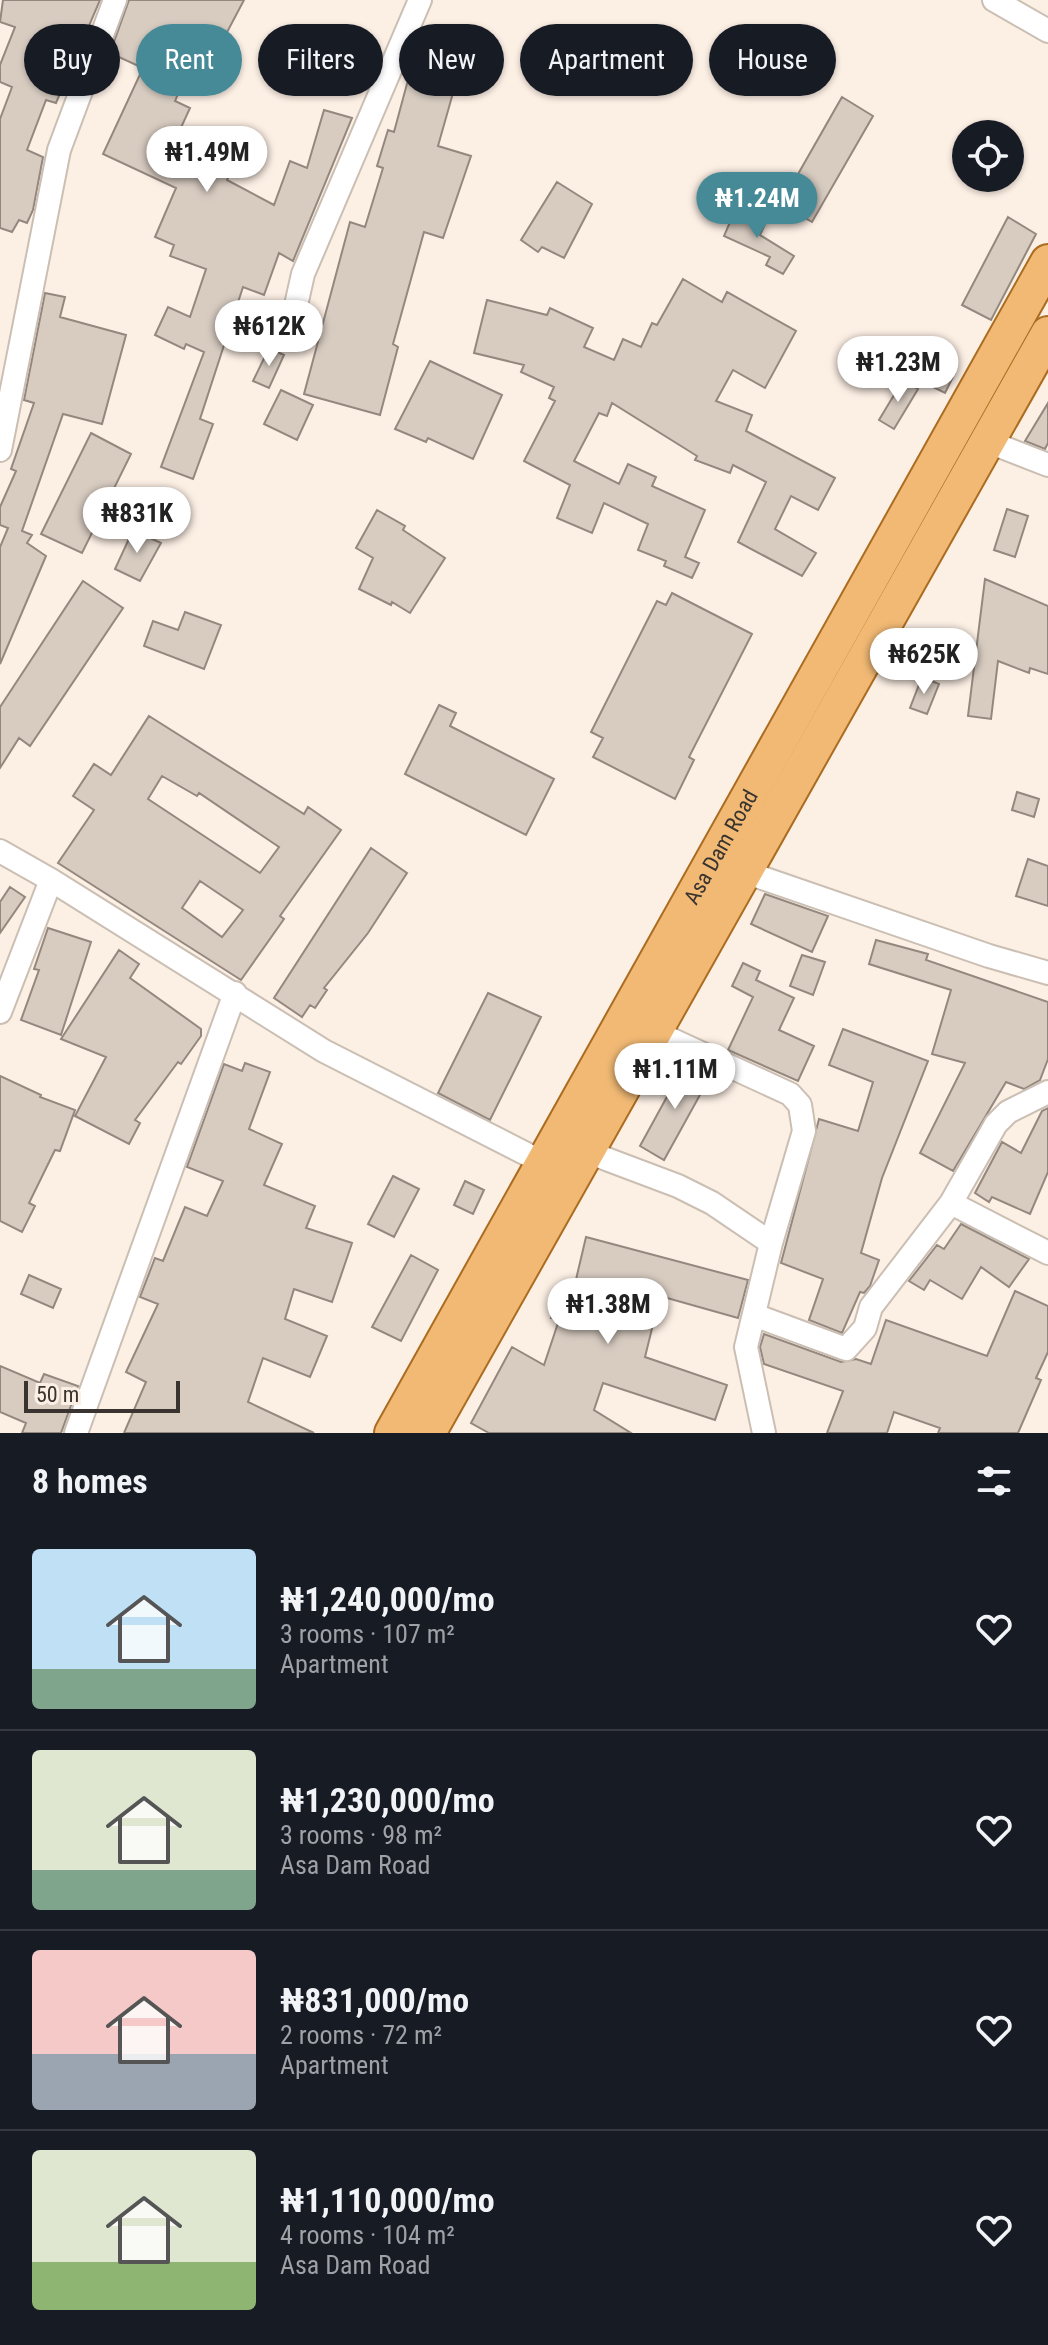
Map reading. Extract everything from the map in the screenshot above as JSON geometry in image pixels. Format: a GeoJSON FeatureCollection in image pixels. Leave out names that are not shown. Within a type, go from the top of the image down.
{"type":"FeatureCollection","features":[{"type":"Feature","properties":{"kind":"main road","name":"Asa Dam Road"},"geometry":{"type":"LineString","coordinates":[[392,1433],[1048,262]]}},
{"type":"Feature","properties":{"kind":"main road","name":"Asa Dam Road"},"geometry":{"type":"LineString","coordinates":[[428,1433],[1048,334]]}},
{"type":"Feature","properties":{"kind":"street"},"geometry":{"type":"LineString","coordinates":[[0,450],[4,414],[59,150],[115,0]]}},
{"type":"Feature","properties":{"kind":"street"},"geometry":{"type":"LineString","coordinates":[[290,332],[303,274],[420,0]]}},
{"type":"Feature","properties":{"kind":"street"},"geometry":{"type":"LineString","coordinates":[[994,0],[1048,31]]}},
{"type":"Feature","properties":{"kind":"street"},"geometry":{"type":"LineString","coordinates":[[989,442],[1048,465]]}},
{"type":"Feature","properties":{"kind":"street"},"geometry":{"type":"LineString","coordinates":[[0,851],[235,993],[324,1051],[542,1162]]}},
{"type":"Feature","properties":{"kind":"street"},"geometry":{"type":"LineString","coordinates":[[745,872],[989,956],[1048,973]]}},
{"type":"Feature","properties":{"kind":"street"},"geometry":{"type":"LineString","coordinates":[[0,1012],[51,880]]}},
{"type":"Feature","properties":{"kind":"street"},"geometry":{"type":"LineString","coordinates":[[76,1433],[235,993]]}},
{"type":"Feature","properties":{"kind":"street"},"geometry":{"type":"LineString","coordinates":[[653,1031],[790,1094],[800,1105],[804,1131],[771,1243],[746,1347],[764,1433]]}},
{"type":"Feature","properties":{"kind":"street"},"geometry":{"type":"LineString","coordinates":[[754,1315],[846,1349],[865,1328],[871,1307],[951,1203],[996,1124],[1008,1112],[1048,1092]]}},
{"type":"Feature","properties":{"kind":"street"},"geometry":{"type":"LineString","coordinates":[[585,1151],[678,1186],[712,1203],[771,1243]]}},
{"type":"Feature","properties":{"kind":"street"},"geometry":{"type":"LineString","coordinates":[[951,1203],[1048,1253]]}},
{"type":"Feature","properties":{"kind":"building"},"geometry":{"type":"Polygon","coordinates":[[[3,0],[100,0],[90,24],[24,24],[24,96],[59,96],[56,103],[46,100],[27,150],[43,157],[33,210],[27,223],[19,220],[12,232],[0,228],[0,119],[12,87],[0,82],[0,65],[15,27],[0,22],[3,0]]]}},
{"type":"Feature","properties":{"kind":"building"},"geometry":{"type":"Polygon","coordinates":[[[129,0],[244,0],[231,24],[136,24],[136,65],[120,58],[120,25],[129,0]]]}},
{"type":"Feature","properties":{"kind":"building"},"geometry":{"type":"Polygon","coordinates":[[[136,83],[136,96],[177,96],[175,101],[190,108],[168,156],[204,173],[216,142],[239,151],[227,180],[274,205],[290,161],[307,168],[324,110],[352,118],[293,261],[279,253],[264,295],[243,287],[200,419],[213,424],[193,479],[161,467],[204,352],[186,344],[184,349],[155,335],[168,307],[190,317],[206,269],[170,256],[174,245],[155,237],[176,188],[103,154],[136,83]]]}},
{"type":"Feature","properties":{"kind":"building"},"geometry":{"type":"Polygon","coordinates":[[[404,96],[452,96],[438,146],[471,156],[443,238],[424,232],[393,344],[398,347],[380,415],[304,394],[350,222],[365,227],[383,168],[377,166],[388,130],[394,132],[404,96]]]}},
{"type":"Feature","properties":{"kind":"building"},"geometry":{"type":"Polygon","coordinates":[[[842,97],[873,116],[812,222],[781,204],[842,97]]]}},
{"type":"Feature","properties":{"kind":"building"},"geometry":{"type":"Polygon","coordinates":[[[557,182],[592,204],[564,258],[542,247],[538,252],[521,240],[557,182]]]}},
{"type":"Feature","properties":{"kind":"building"},"geometry":{"type":"Polygon","coordinates":[[[736,208],[766,222],[760,235],[794,256],[783,274],[766,265],[770,257],[724,236],[736,208]]]}},
{"type":"Feature","properties":{"kind":"building"},"geometry":{"type":"Polygon","coordinates":[[[1008,217],[1036,234],[991,320],[962,305],[1008,217]]]}},
{"type":"Feature","properties":{"kind":"building"},"geometry":{"type":"Polygon","coordinates":[[[683,279],[722,302],[727,292],[796,331],[765,388],[733,370],[716,401],[752,415],[746,431],[835,478],[818,510],[791,496],[775,529],[816,553],[802,576],[738,542],[766,482],[733,465],[730,473],[695,460],[697,456],[612,403],[607,416],[599,413],[574,461],[619,484],[628,464],[656,477],[652,486],[705,510],[685,557],[699,563],[692,578],[664,566],[666,561],[638,550],[648,524],[604,503],[592,533],[557,518],[570,485],[524,461],[555,401],[549,398],[554,387],[521,372],[524,365],[474,353],[487,300],[547,315],[550,308],[593,328],[584,347],[614,360],[623,339],[641,347],[652,323],[657,325],[683,279]]]}},
{"type":"Feature","properties":{"kind":"building"},"geometry":{"type":"Polygon","coordinates":[[[45,293],[65,297],[60,317],[126,335],[102,424],[63,414],[22,531],[32,535],[27,543],[46,556],[0,664],[0,547],[8,528],[0,525],[0,507],[16,471],[11,469],[34,403],[24,400],[45,293]]]}},
{"type":"Feature","properties":{"kind":"building"},"geometry":{"type":"Polygon","coordinates":[[[269,348],[284,355],[269,388],[253,381],[269,348]]]}},
{"type":"Feature","properties":{"kind":"building"},"geometry":{"type":"Polygon","coordinates":[[[430,361],[502,395],[473,459],[428,438],[426,442],[395,429],[430,361]]]}},
{"type":"Feature","properties":{"kind":"building"},"geometry":{"type":"Polygon","coordinates":[[[935,363],[955,373],[945,393],[925,383],[935,363]]]}},
{"type":"Feature","properties":{"kind":"building"},"geometry":{"type":"Polygon","coordinates":[[[903,380],[918,389],[894,429],[879,420],[903,380]]]}},
{"type":"Feature","properties":{"kind":"building"},"geometry":{"type":"Polygon","coordinates":[[[281,390],[313,405],[297,440],[264,424],[281,390]]]}},
{"type":"Feature","properties":{"kind":"building"},"geometry":{"type":"Polygon","coordinates":[[[1048,403],[1048,443],[1045,449],[1025,441],[1048,403]]]}},
{"type":"Feature","properties":{"kind":"building"},"geometry":{"type":"Polygon","coordinates":[[[91,433],[131,454],[82,553],[41,534],[91,433]]]}},
{"type":"Feature","properties":{"kind":"building"},"geometry":{"type":"Polygon","coordinates":[[[1007,509],[1028,516],[1015,557],[994,550],[1007,509]]]}},
{"type":"Feature","properties":{"kind":"building"},"geometry":{"type":"Polygon","coordinates":[[[377,510],[405,526],[403,530],[445,558],[410,613],[359,589],[373,558],[356,548],[377,510]]]}},
{"type":"Feature","properties":{"kind":"building"},"geometry":{"type":"Polygon","coordinates":[[[133,530],[161,543],[140,581],[115,569],[133,530]]]}},
{"type":"Feature","properties":{"kind":"building"},"geometry":{"type":"Polygon","coordinates":[[[985,579],[1048,606],[1048,674],[1030,668],[1029,673],[998,661],[991,719],[968,716],[985,579]]]}},
{"type":"Feature","properties":{"kind":"building"},"geometry":{"type":"Polygon","coordinates":[[[83,581],[123,608],[30,746],[19,738],[0,768],[0,707],[83,581]]]}},
{"type":"Feature","properties":{"kind":"building"},"geometry":{"type":"Polygon","coordinates":[[[672,593],[752,634],[689,757],[694,760],[675,799],[593,757],[603,738],[591,732],[657,601],[666,605],[672,593]]]}},
{"type":"Feature","properties":{"kind":"building"},"geometry":{"type":"Polygon","coordinates":[[[185,612],[221,625],[204,669],[144,646],[153,621],[178,630],[185,612]]]}},
{"type":"Feature","properties":{"kind":"building"},"geometry":{"type":"Polygon","coordinates":[[[922,677],[939,684],[927,714],[910,708],[922,677]]]}},
{"type":"Feature","properties":{"kind":"building"},"geometry":{"type":"Polygon","coordinates":[[[439,705],[456,713],[450,726],[554,779],[526,835],[405,774],[439,705]]]}},
{"type":"Feature","properties":{"kind":"building"},"geometry":{"type":"Polygon","coordinates":[[[149,716],[304,814],[308,807],[341,830],[280,916],[284,919],[241,980],[58,863],[94,810],[73,796],[94,764],[111,775],[149,716]],[[162,776],[148,799],[260,873],[279,847],[199,793],[197,796],[162,776]],[[200,881],[182,908],[222,937],[243,910],[200,881]]]}},
{"type":"Feature","properties":{"kind":"building"},"geometry":{"type":"Polygon","coordinates":[[[1017,792],[1039,799],[1034,817],[1012,810],[1017,792]]]}},
{"type":"Feature","properties":{"kind":"building"},"geometry":{"type":"Polygon","coordinates":[[[371,848],[407,873],[368,933],[324,988],[327,990],[315,1008],[310,1005],[302,1017],[274,998],[371,848]]]}},
{"type":"Feature","properties":{"kind":"building"},"geometry":{"type":"Polygon","coordinates":[[[1028,859],[1048,866],[1048,906],[1016,896],[1028,859]]]}},
{"type":"Feature","properties":{"kind":"building"},"geometry":{"type":"Polygon","coordinates":[[[10,887],[25,897],[0,933],[0,902],[10,887]]]}},
{"type":"Feature","properties":{"kind":"building"},"geometry":{"type":"Polygon","coordinates":[[[765,894],[828,916],[812,952],[751,924],[765,894]]]}},
{"type":"Feature","properties":{"kind":"building"},"geometry":{"type":"Polygon","coordinates":[[[48,928],[91,942],[61,1035],[21,1020],[39,970],[34,969],[48,928]]]}},
{"type":"Feature","properties":{"kind":"building"},"geometry":{"type":"Polygon","coordinates":[[[876,940],[928,954],[926,960],[1048,1002],[1048,1059],[1040,1080],[1024,1089],[1006,1082],[953,1171],[920,1153],[965,1063],[932,1054],[951,990],[869,964],[876,940]]]}},
{"type":"Feature","properties":{"kind":"building"},"geometry":{"type":"Polygon","coordinates":[[[119,950],[139,964],[130,978],[201,1029],[201,1036],[181,1064],[178,1062],[135,1120],[140,1123],[129,1144],[75,1116],[106,1057],[61,1039],[119,950]]]}},
{"type":"Feature","properties":{"kind":"building"},"geometry":{"type":"Polygon","coordinates":[[[802,955],[825,962],[813,995],[790,986],[802,955]]]}},
{"type":"Feature","properties":{"kind":"building"},"geometry":{"type":"Polygon","coordinates":[[[743,963],[760,971],[756,980],[794,998],[779,1030],[814,1046],[798,1081],[728,1050],[753,997],[732,986],[743,963]]]}},
{"type":"Feature","properties":{"kind":"building"},"geometry":{"type":"Polygon","coordinates":[[[488,993],[541,1017],[490,1120],[438,1093],[488,993]]]}},
{"type":"Feature","properties":{"kind":"building"},"geometry":{"type":"Polygon","coordinates":[[[843,1029],[928,1061],[882,1178],[861,1253],[879,1260],[870,1286],[864,1293],[860,1292],[842,1333],[809,1320],[823,1279],[781,1263],[819,1119],[858,1131],[873,1082],[829,1065],[843,1029]]]}},
{"type":"Feature","properties":{"kind":"building"},"geometry":{"type":"Polygon","coordinates":[[[686,1062],[711,1075],[664,1160],[640,1146],[686,1062]]]}},
{"type":"Feature","properties":{"kind":"building"},"geometry":{"type":"Polygon","coordinates":[[[245,1063],[270,1072],[249,1129],[282,1144],[264,1185],[315,1206],[306,1228],[352,1243],[332,1302],[294,1289],[285,1319],[327,1336],[310,1377],[263,1358],[248,1402],[314,1433],[124,1433],[146,1382],[126,1372],[158,1304],[140,1297],[155,1258],[163,1261],[185,1207],[207,1216],[223,1181],[187,1167],[224,1064],[242,1071],[245,1063]]]}},
{"type":"Feature","properties":{"kind":"building"},"geometry":{"type":"Polygon","coordinates":[[[0,1076],[40,1097],[75,1110],[60,1151],[55,1150],[29,1203],[35,1206],[22,1232],[0,1221],[0,1076]]]}},
{"type":"Feature","properties":{"kind":"building"},"geometry":{"type":"Polygon","coordinates":[[[1048,1108],[1048,1172],[1030,1214],[992,1197],[989,1202],[975,1193],[1002,1142],[1021,1153],[1042,1111],[1048,1108]]]}},
{"type":"Feature","properties":{"kind":"building"},"geometry":{"type":"Polygon","coordinates":[[[393,1176],[419,1189],[394,1237],[368,1224],[393,1176]]]}},
{"type":"Feature","properties":{"kind":"building"},"geometry":{"type":"Polygon","coordinates":[[[465,1181],[484,1190],[473,1214],[454,1205],[465,1181]]]}},
{"type":"Feature","properties":{"kind":"building"},"geometry":{"type":"Polygon","coordinates":[[[961,1224],[1029,1259],[1009,1287],[981,1267],[962,1299],[930,1280],[924,1290],[909,1281],[937,1245],[944,1249],[961,1224]]]}},
{"type":"Feature","properties":{"kind":"building"},"geometry":{"type":"Polygon","coordinates":[[[586,1237],[748,1280],[738,1318],[660,1296],[645,1357],[727,1385],[715,1420],[603,1383],[594,1410],[631,1433],[489,1433],[471,1423],[512,1347],[544,1365],[559,1320],[551,1318],[560,1284],[574,1288],[586,1237]]]}},
{"type":"Feature","properties":{"kind":"building"},"geometry":{"type":"Polygon","coordinates":[[[411,1255],[438,1270],[401,1341],[372,1327],[411,1255]]]}},
{"type":"Feature","properties":{"kind":"building"},"geometry":{"type":"Polygon","coordinates":[[[29,1275],[61,1289],[53,1308],[21,1294],[29,1275]]]}},
{"type":"Feature","properties":{"kind":"building"},"geometry":{"type":"Polygon","coordinates":[[[1015,1291],[1048,1306],[1048,1352],[1036,1378],[1041,1380],[1018,1433],[938,1433],[940,1428],[894,1412],[887,1433],[827,1433],[843,1391],[764,1364],[760,1347],[764,1334],[841,1362],[856,1359],[871,1364],[886,1320],[987,1356],[1015,1291]]]}},
{"type":"Feature","properties":{"kind":"building"},"geometry":{"type":"Polygon","coordinates":[[[0,1366],[40,1383],[44,1374],[78,1386],[61,1433],[22,1433],[26,1423],[0,1412],[0,1366]]]}}]}
